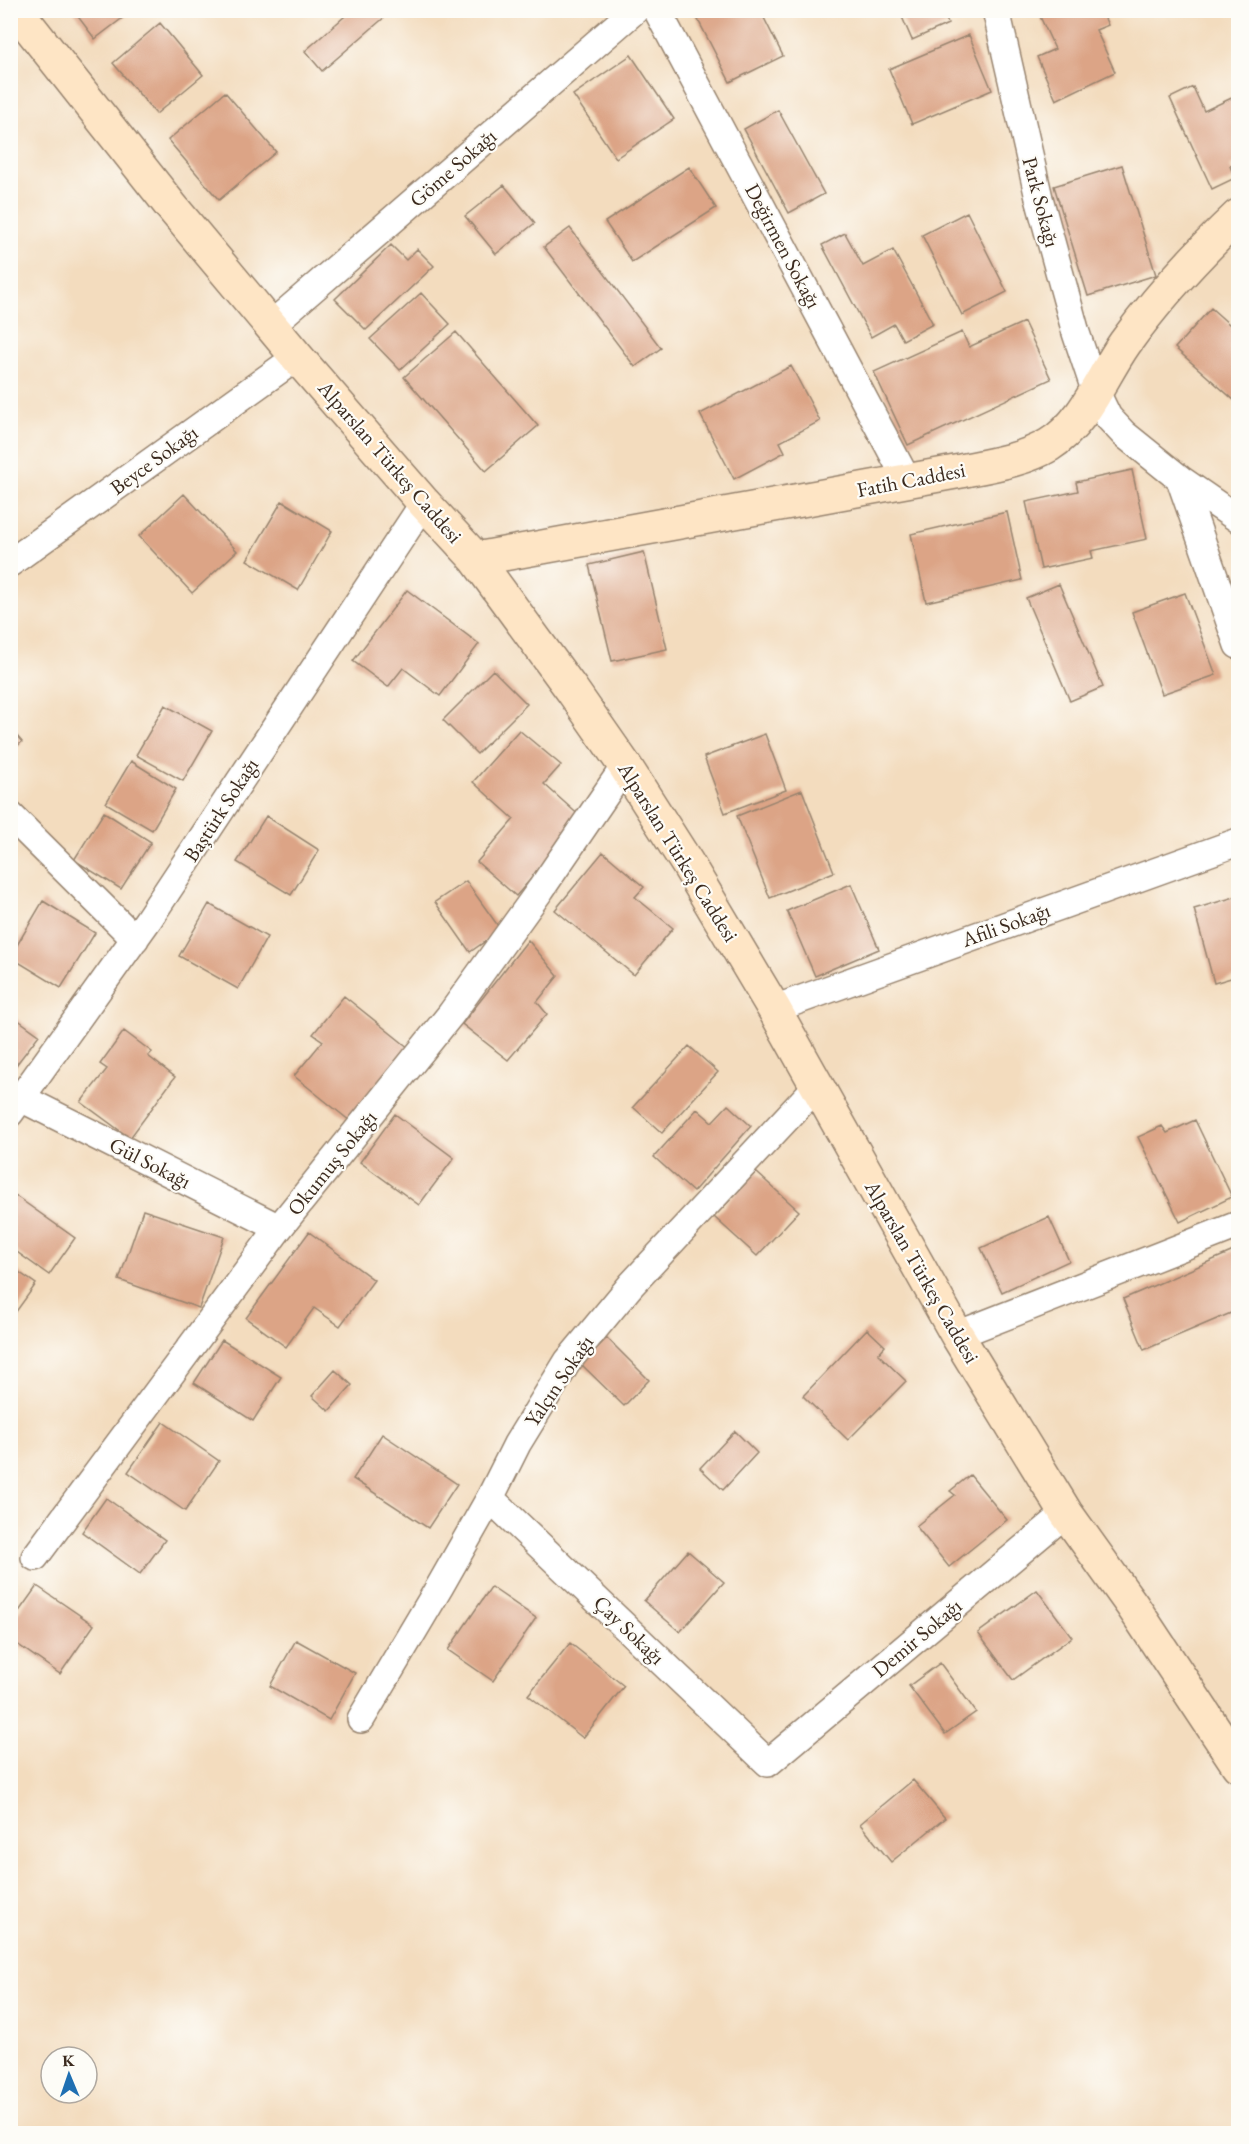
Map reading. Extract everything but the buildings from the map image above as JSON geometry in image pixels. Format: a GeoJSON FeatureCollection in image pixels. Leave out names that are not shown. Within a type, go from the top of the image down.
{"type":"FeatureCollection","features":[{"type":"Feature","properties":{"kind":"street","name":"Alparslan Türkeş Caddesi"},"geometry":{"type":"LineString","coordinates":[[16,10],[171,206],[297,357],[476,559],[625,766],[687,863],[774,1009],[957,1335],[1066,1513],[1132,1605],[1239,1765]]}},
{"type":"Feature","properties":{"kind":"street","name":"Göme Sokağı"},"geometry":{"type":"LineString","coordinates":[[271,325],[635,10]]}},
{"type":"Feature","properties":{"kind":"street","name":"Değirmen Sokağı"},"geometry":{"type":"LineString","coordinates":[[657,10],[908,482]]}},
{"type":"Feature","properties":{"kind":"street","name":"Park Sokağı"},"geometry":{"type":"LineString","coordinates":[[996,10],[1039,198],[1076,333],[1095,390],[1108,417],[1124,434],[1180,479],[1239,519]]}},
{"type":"Feature","properties":{"kind":"street","name":"Fatih Caddesi"},"geometry":{"type":"LineString","coordinates":[[476,559],[908,482],[1000,463],[1048,445],[1073,426],[1124,345],[1148,313],[1239,216]]}},
{"type":"Feature","properties":{"kind":"street","name":"Beyce Sokağı"},"geometry":{"type":"LineString","coordinates":[[10,563],[297,357]]}},
{"type":"Feature","properties":{"kind":"street"},"geometry":{"type":"LineString","coordinates":[[1180,479],[1239,645]]}},
{"type":"Feature","properties":{"kind":"street","name":"Baştürk Sokağı"},"geometry":{"type":"LineString","coordinates":[[16,1105],[135,939],[424,503]]}},
{"type":"Feature","properties":{"kind":"street","name":"Okumuş Sokağı"},"geometry":{"type":"LineString","coordinates":[[35,1557],[279,1228],[451,1014],[541,889],[625,766]]}},
{"type":"Feature","properties":{"kind":"street"},"geometry":{"type":"LineString","coordinates":[[10,815],[135,939]]}},
{"type":"Feature","properties":{"kind":"street","name":"Afili Sokağı"},"geometry":{"type":"LineString","coordinates":[[774,1009],[1239,842]]}},
{"type":"Feature","properties":{"kind":"street","name":"Yalçın Sokağı"},"geometry":{"type":"LineString","coordinates":[[361,1719],[490,1498],[517,1444],[568,1361],[631,1285],[817,1086]]}},
{"type":"Feature","properties":{"kind":"street","name":"Gül Sokağı"},"geometry":{"type":"LineString","coordinates":[[16,1105],[279,1228]]}},
{"type":"Feature","properties":{"kind":"street"},"geometry":{"type":"LineString","coordinates":[[957,1335],[1239,1225]]}},
{"type":"Feature","properties":{"kind":"street","name":"Çay Sokağı"},"geometry":{"type":"LineString","coordinates":[[490,1498],[768,1763]]}},
{"type":"Feature","properties":{"kind":"street","name":"Demir Sokağı"},"geometry":{"type":"LineString","coordinates":[[768,1763],[1066,1513]]}}]}
